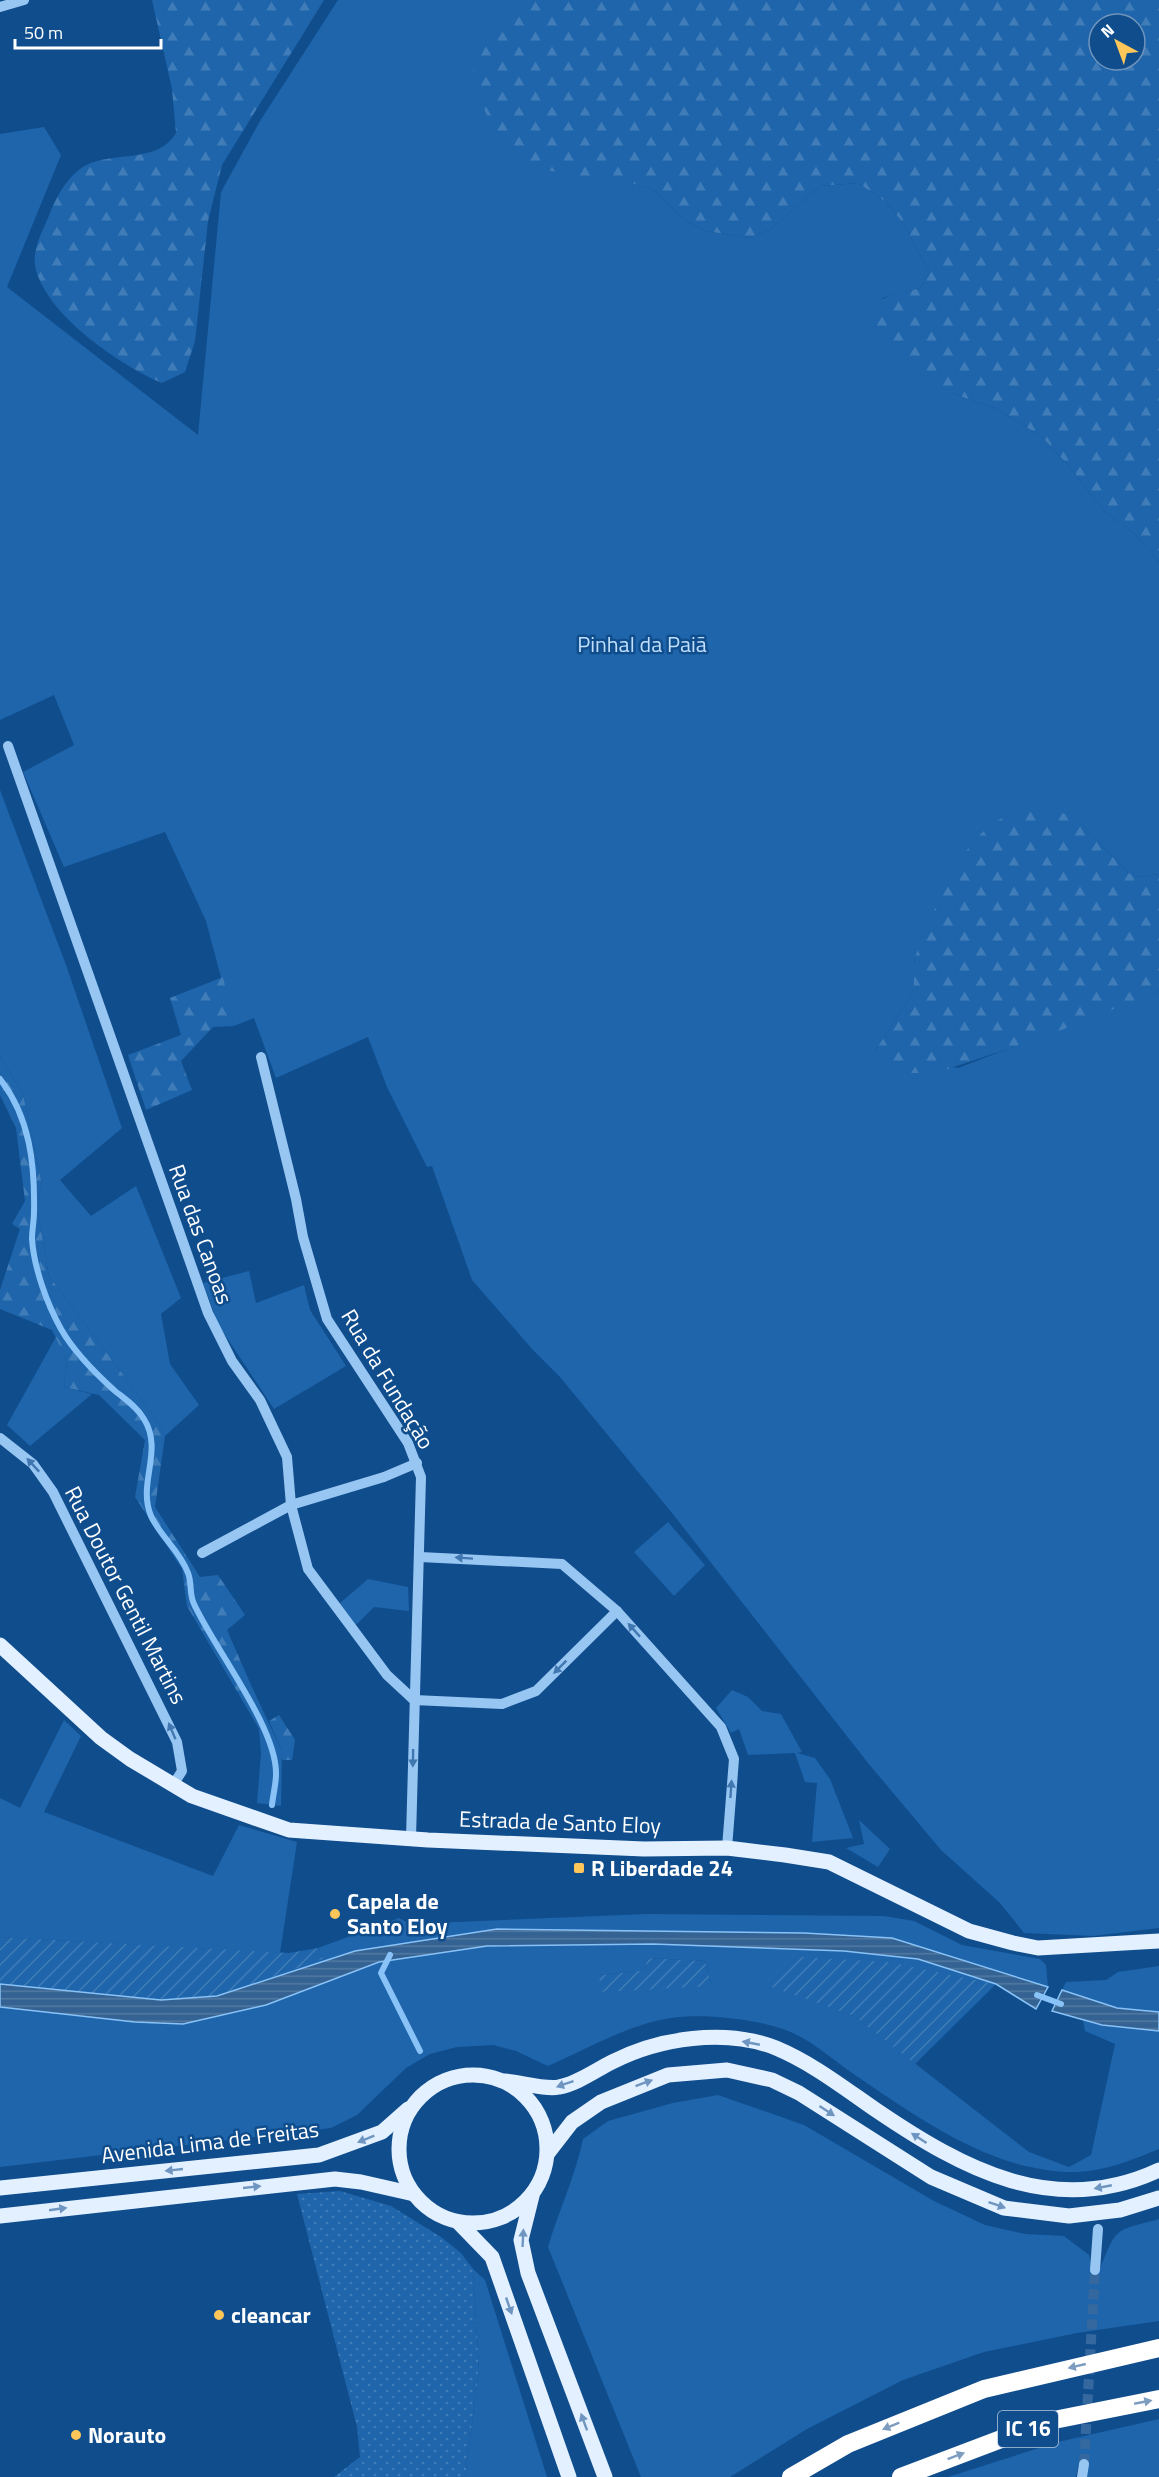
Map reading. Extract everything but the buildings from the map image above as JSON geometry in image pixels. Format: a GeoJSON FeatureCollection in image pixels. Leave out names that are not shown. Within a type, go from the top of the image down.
{"type":"FeatureCollection","features":[{"type":"Feature","properties":{"kind":"highway","name":"IC 16"},"geometry":{"type":"LineString","coordinates":[[791,2477],[848,2444],[984,2389],[1159,2348]]}},
{"type":"Feature","properties":{"kind":"highway","name":"IC 16"},"geometry":{"type":"LineString","coordinates":[[901,2477],[1049,2421],[1159,2399]]}},
{"type":"Feature","properties":{"kind":"main road","name":"Estrada de Santo Eloy"},"geometry":{"type":"LineString","coordinates":[[0,1646],[101,1738],[173,1785],[212,1805],[289,1830],[644,1849],[727,1848],[829,1862],[969,1931],[1013,1943],[1055,1947],[1159,1941]]}},
{"type":"Feature","properties":{"kind":"main road"},"geometry":{"type":"LineString","coordinates":[[532,2195],[517,2209],[498,2219],[478,2223],[458,2222],[426,2207],[414,2194],[404,2177],[399,2159],[399,2140],[412,2105],[427,2090],[445,2080],[464,2074],[485,2075],[505,2081],[558,2088],[614,2061],[651,2047],[682,2041],[722,2038],[775,2048],[815,2068],[946,2156],[982,2172],[1039,2186],[1072,2190],[1101,2189],[1159,2170]]}},
{"type":"Feature","properties":{"kind":"main road"},"geometry":{"type":"LineString","coordinates":[[548,2154],[572,2122],[601,2102],[668,2075],[727,2070],[772,2080],[799,2093],[931,2177],[1004,2208],[1069,2216],[1120,2210],[1159,2198]]}},
{"type":"Feature","properties":{"kind":"main road"},"geometry":{"type":"LineString","coordinates":[[505,2081],[523,2093],[538,2110],[546,2131],[548,2154],[543,2175],[532,2195],[521,2240],[528,2273],[605,2477]]}},
{"type":"Feature","properties":{"kind":"main road","name":"Avenida Lima de Freitas"},"geometry":{"type":"LineString","coordinates":[[0,2188],[319,2155],[382,2132],[412,2105]]}},
{"type":"Feature","properties":{"kind":"main road"},"geometry":{"type":"LineString","coordinates":[[0,2216],[335,2179],[361,2181],[414,2194]]}},
{"type":"Feature","properties":{"kind":"main road"},"geometry":{"type":"LineString","coordinates":[[458,2222],[492,2257],[569,2477]]}},
{"type":"Feature","properties":{"kind":"street"},"geometry":{"type":"LineString","coordinates":[[0,6],[24,0]]}},
{"type":"Feature","properties":{"kind":"street","name":"Rua das Canoas"},"geometry":{"type":"LineString","coordinates":[[8,746],[208,1313],[232,1361],[260,1400],[287,1457],[291,1504],[308,1569],[387,1675],[414,1700]]}},
{"type":"Feature","properties":{"kind":"street","name":"Rua da Fundação"},"geometry":{"type":"LineString","coordinates":[[261,1057],[303,1237],[327,1319],[408,1443],[421,1477],[411,1838]]}},
{"type":"Feature","properties":{"kind":"street","name":"Rua Doutor Gentil Martins"},"geometry":{"type":"LineString","coordinates":[[0,1438],[33,1464],[53,1492],[168,1721],[182,1763],[182,1771],[173,1785]]}},
{"type":"Feature","properties":{"kind":"street"},"geometry":{"type":"LineString","coordinates":[[202,1553],[291,1504],[384,1477],[417,1463]]}},
{"type":"Feature","properties":{"kind":"street"},"geometry":{"type":"LineString","coordinates":[[420,1557],[562,1564],[617,1611],[721,1726],[734,1759],[727,1848]]}},
{"type":"Feature","properties":{"kind":"street"},"geometry":{"type":"LineString","coordinates":[[414,1700],[502,1704],[536,1691],[617,1611]]}},
{"type":"Feature","properties":{"kind":"street"},"geometry":{"type":"LineString","coordinates":[[1095,2270],[1098,2229]]}},
{"type":"Feature","properties":{"kind":"street"},"geometry":{"type":"LineString","coordinates":[[1082,2477],[1084,2464]]}},
{"type":"Feature","properties":{"kind":"green space"},"geometry":{"type":"Polygon","coordinates":[[[152,0],[324,0],[222,165],[208,221],[195,341],[185,372],[162,383],[107,352],[71,322],[43,288],[35,264],[38,244],[54,204],[74,174],[91,163],[157,150],[168,143],[176,133],[172,89],[152,0]]]}},
{"type":"Feature","properties":{"kind":"green space","name":"Pinhal da Paiã"},"geometry":{"type":"Polygon","coordinates":[[[338,0],[525,0],[631,183],[653,189],[686,221],[706,231],[750,238],[771,229],[820,186],[858,183],[886,202],[903,223],[929,272],[920,288],[882,298],[951,393],[997,409],[1042,437],[1068,465],[1105,512],[1136,535],[1159,562],[1159,874],[1139,877],[1128,873],[1078,820],[914,960],[916,983],[912,994],[873,1054],[958,1068],[1159,991],[1159,1928],[1093,1936],[1024,1933],[1000,1903],[941,1850],[868,1763],[672,1513],[560,1377],[533,1350],[472,1280],[432,1166],[427,1167],[387,1087],[368,1037],[276,1078],[254,1018],[234,1026],[206,921],[165,832],[64,867],[23,772],[74,745],[54,695],[0,720],[0,134],[44,127],[61,155],[7,287],[198,435],[221,192],[260,121],[338,0]]]}},
{"type":"Feature","properties":{"kind":"green space"},"geometry":{"type":"Polygon","coordinates":[[[525,0],[1159,0],[1159,562],[1136,535],[1105,512],[1068,465],[1042,437],[997,409],[951,393],[930,381],[899,358],[866,326],[871,308],[877,302],[920,288],[929,272],[903,223],[886,202],[858,183],[820,186],[771,229],[750,238],[706,231],[686,221],[653,189],[630,183],[584,179],[539,168],[519,159],[499,144],[471,78],[480,54],[499,27],[525,0]]]}},
{"type":"Feature","properties":{"kind":"green space"},"geometry":{"type":"Polygon","coordinates":[[[0,790],[66,965],[122,1128],[60,1180],[91,1216],[136,1186],[181,1298],[161,1314],[170,1364],[199,1405],[165,1436],[155,1417],[49,1276],[37,1207],[42,1185],[23,1094],[0,1056],[0,790]]]}},
{"type":"Feature","properties":{"kind":"green space"},"geometry":{"type":"Polygon","coordinates":[[[1047,806],[1078,820],[1128,873],[1139,877],[1159,874],[1159,991],[1049,1035],[936,1073],[899,1073],[879,1064],[873,1054],[912,994],[914,962],[917,953],[941,896],[961,859],[973,842],[1005,816],[1024,809],[1047,806]]]}},
{"type":"Feature","properties":{"kind":"green space"},"geometry":{"type":"Polygon","coordinates":[[[223,977],[234,1026],[213,1027],[181,1061],[192,1090],[146,1110],[128,1055],[181,1035],[170,998],[223,977]]]}},
{"type":"Feature","properties":{"kind":"green space"},"geometry":{"type":"Polygon","coordinates":[[[0,1056],[23,1094],[42,1185],[37,1207],[49,1276],[155,1417],[165,1436],[155,1507],[200,1577],[218,1575],[245,1615],[227,1630],[251,1685],[238,1693],[187,1606],[182,1569],[135,1497],[145,1440],[99,1395],[64,1387],[67,1361],[52,1330],[0,1309],[0,1290],[20,1229],[12,1224],[25,1201],[16,1128],[0,1095],[0,1056]]]}},
{"type":"Feature","properties":{"kind":"green space"},"geometry":{"type":"Polygon","coordinates":[[[249,1271],[256,1303],[304,1285],[310,1310],[346,1366],[274,1409],[219,1326],[203,1283],[249,1271]]]}},
{"type":"Feature","properties":{"kind":"green space"},"geometry":{"type":"Polygon","coordinates":[[[56,1337],[67,1361],[64,1387],[92,1394],[30,1446],[7,1425],[56,1337]]]}},
{"type":"Feature","properties":{"kind":"green space"},"geometry":{"type":"Polygon","coordinates":[[[668,1522],[705,1565],[674,1596],[634,1552],[668,1522]]]}},
{"type":"Feature","properties":{"kind":"green space"},"geometry":{"type":"Polygon","coordinates":[[[368,1579],[408,1587],[409,1611],[374,1607],[356,1625],[339,1604],[368,1579]]]}},
{"type":"Feature","properties":{"kind":"green space"},"geometry":{"type":"Polygon","coordinates":[[[251,1685],[282,1751],[281,1806],[257,1803],[261,1753],[259,1729],[238,1693],[251,1685]]]}},
{"type":"Feature","properties":{"kind":"green space"},"geometry":{"type":"Polygon","coordinates":[[[732,1690],[748,1697],[762,1711],[781,1714],[802,1752],[797,1753],[815,1758],[830,1779],[853,1838],[812,1842],[817,1783],[805,1782],[795,1753],[748,1755],[739,1729],[731,1733],[716,1708],[732,1690]]]}},
{"type":"Feature","properties":{"kind":"green space"},"geometry":{"type":"Polygon","coordinates":[[[279,1715],[295,1740],[292,1760],[282,1760],[282,1751],[269,1721],[279,1715]]]}},
{"type":"Feature","properties":{"kind":"green space"},"geometry":{"type":"Polygon","coordinates":[[[64,1720],[81,1736],[44,1812],[213,1876],[239,1825],[297,1842],[280,1953],[0,1937],[0,1798],[20,1808],[64,1720]]]}},
{"type":"Feature","properties":{"kind":"green space"},"geometry":{"type":"Polygon","coordinates":[[[859,1820],[890,1849],[878,1867],[846,1848],[864,1844],[859,1820]]]}},
{"type":"Feature","properties":{"kind":"green space"},"geometry":{"type":"Polygon","coordinates":[[[647,1914],[884,1916],[914,1921],[962,1945],[1040,1959],[1046,1965],[1048,1987],[1036,2009],[995,1984],[764,1983],[854,2016],[1029,2152],[1069,2167],[1091,2155],[1115,2044],[1085,2031],[1083,2020],[1052,2011],[1066,1982],[1106,1980],[1118,1972],[1159,1966],[1159,2149],[1098,2170],[1076,2172],[1046,2170],[1016,2163],[987,2153],[932,2125],[795,2034],[754,2022],[722,2017],[692,2016],[645,2024],[548,2066],[516,2051],[493,2045],[457,2047],[430,2054],[406,2068],[357,2115],[331,2128],[0,2167],[0,1984],[161,2000],[323,1959],[318,1948],[399,1918],[410,1924],[647,1914]],[[647,1958],[645,1970],[600,1975],[712,1986],[705,1961],[647,1958]]]}},
{"type":"Feature","properties":{"kind":"green space"},"geometry":{"type":"Polygon","coordinates":[[[0,1937],[289,1953],[318,1948],[323,1959],[218,1996],[161,2000],[0,1984],[0,1937]]]}},
{"type":"Feature","properties":{"kind":"green space"},"geometry":{"type":"Polygon","coordinates":[[[802,1957],[888,1962],[996,1984],[915,2064],[854,2016],[763,1984],[802,1957]]]}},
{"type":"Feature","properties":{"kind":"green space"},"geometry":{"type":"Polygon","coordinates":[[[647,1958],[705,1961],[712,1986],[599,1992],[600,1975],[645,1970],[647,1958]]]}},
{"type":"Feature","properties":{"kind":"green space"},"geometry":{"type":"Polygon","coordinates":[[[718,2095],[804,2125],[934,2201],[985,2225],[1025,2234],[1064,2236],[1089,2255],[1092,2269],[1099,2271],[1118,2233],[1132,2226],[1159,2219],[1159,2321],[1077,2333],[984,2352],[903,2380],[807,2429],[730,2477],[641,2477],[548,2247],[576,2167],[583,2139],[608,2121],[673,2103],[718,2095]]]}},
{"type":"Feature","properties":{"kind":"green space"},"geometry":{"type":"Polygon","coordinates":[[[340,2191],[391,2206],[441,2237],[461,2253],[473,2269],[479,2370],[465,2477],[334,2477],[360,2457],[357,2427],[297,2194],[340,2191]]]}},
{"type":"Feature","properties":{"kind":"green space"},"geometry":{"type":"Polygon","coordinates":[[[473,2269],[485,2280],[547,2477],[465,2477],[479,2370],[473,2269]]]}},
{"type":"Feature","properties":{"kind":"green space"},"geometry":{"type":"Polygon","coordinates":[[[1159,2419],[1159,2477],[1087,2477],[1087,2463],[1078,2465],[1076,2477],[948,2477],[1058,2442],[1159,2419]]]}},
{"type":"Feature","properties":{"kind":"shaded area"},"geometry":{"type":"Polygon","coordinates":[[[497,1929],[804,1933],[892,1938],[1048,1987],[1036,2009],[996,1984],[918,1959],[844,1951],[653,1944],[487,1946],[379,1962],[266,2005],[183,2024],[135,2022],[0,2007],[0,1984],[161,2000],[217,1996],[355,1951],[497,1929]]]}},
{"type":"Feature","properties":{"kind":"shaded area"},"geometry":{"type":"Polygon","coordinates":[[[1062,1990],[1117,2008],[1159,2012],[1159,2031],[1102,2025],[1052,2011],[1062,1990]]]}},
{"type":"Feature","properties":{"kind":"waterway"},"geometry":{"type":"LineString","coordinates":[[0,1079],[18,1109],[29,1142],[33,1177],[33,1250],[46,1297],[72,1346],[85,1362],[144,1419],[152,1443],[147,1491],[151,1516],[184,1565],[189,1577],[194,1604],[243,1688],[266,1734],[274,1755],[276,1774],[272,1805]]}},
{"type":"Feature","properties":{"kind":"waterway"},"geometry":{"type":"LineString","coordinates":[[390,1955],[381,1973],[420,2051]]}},
{"type":"Feature","properties":{"kind":"waterway"},"geometry":{"type":"LineString","coordinates":[[1037,1995],[1061,2004]]}},
{"type":"Feature","properties":{"kind":"tunnel"},"geometry":{"type":"LineString","coordinates":[[1084,2464],[1095,2270]]}},
{"type":"Feature","properties":{"kind":"place","name":"R Liberdade 24"},"geometry":{"type":"Point","coordinates":[579,1868]}},
{"type":"Feature","properties":{"kind":"place","name":"Capela de Santo Eloy"},"geometry":{"type":"Point","coordinates":[335,1914]}},
{"type":"Feature","properties":{"kind":"place","name":"cleancar"},"geometry":{"type":"Point","coordinates":[219,2315]}},
{"type":"Feature","properties":{"kind":"place","name":"Norauto"},"geometry":{"type":"Point","coordinates":[76,2435]}}]}
